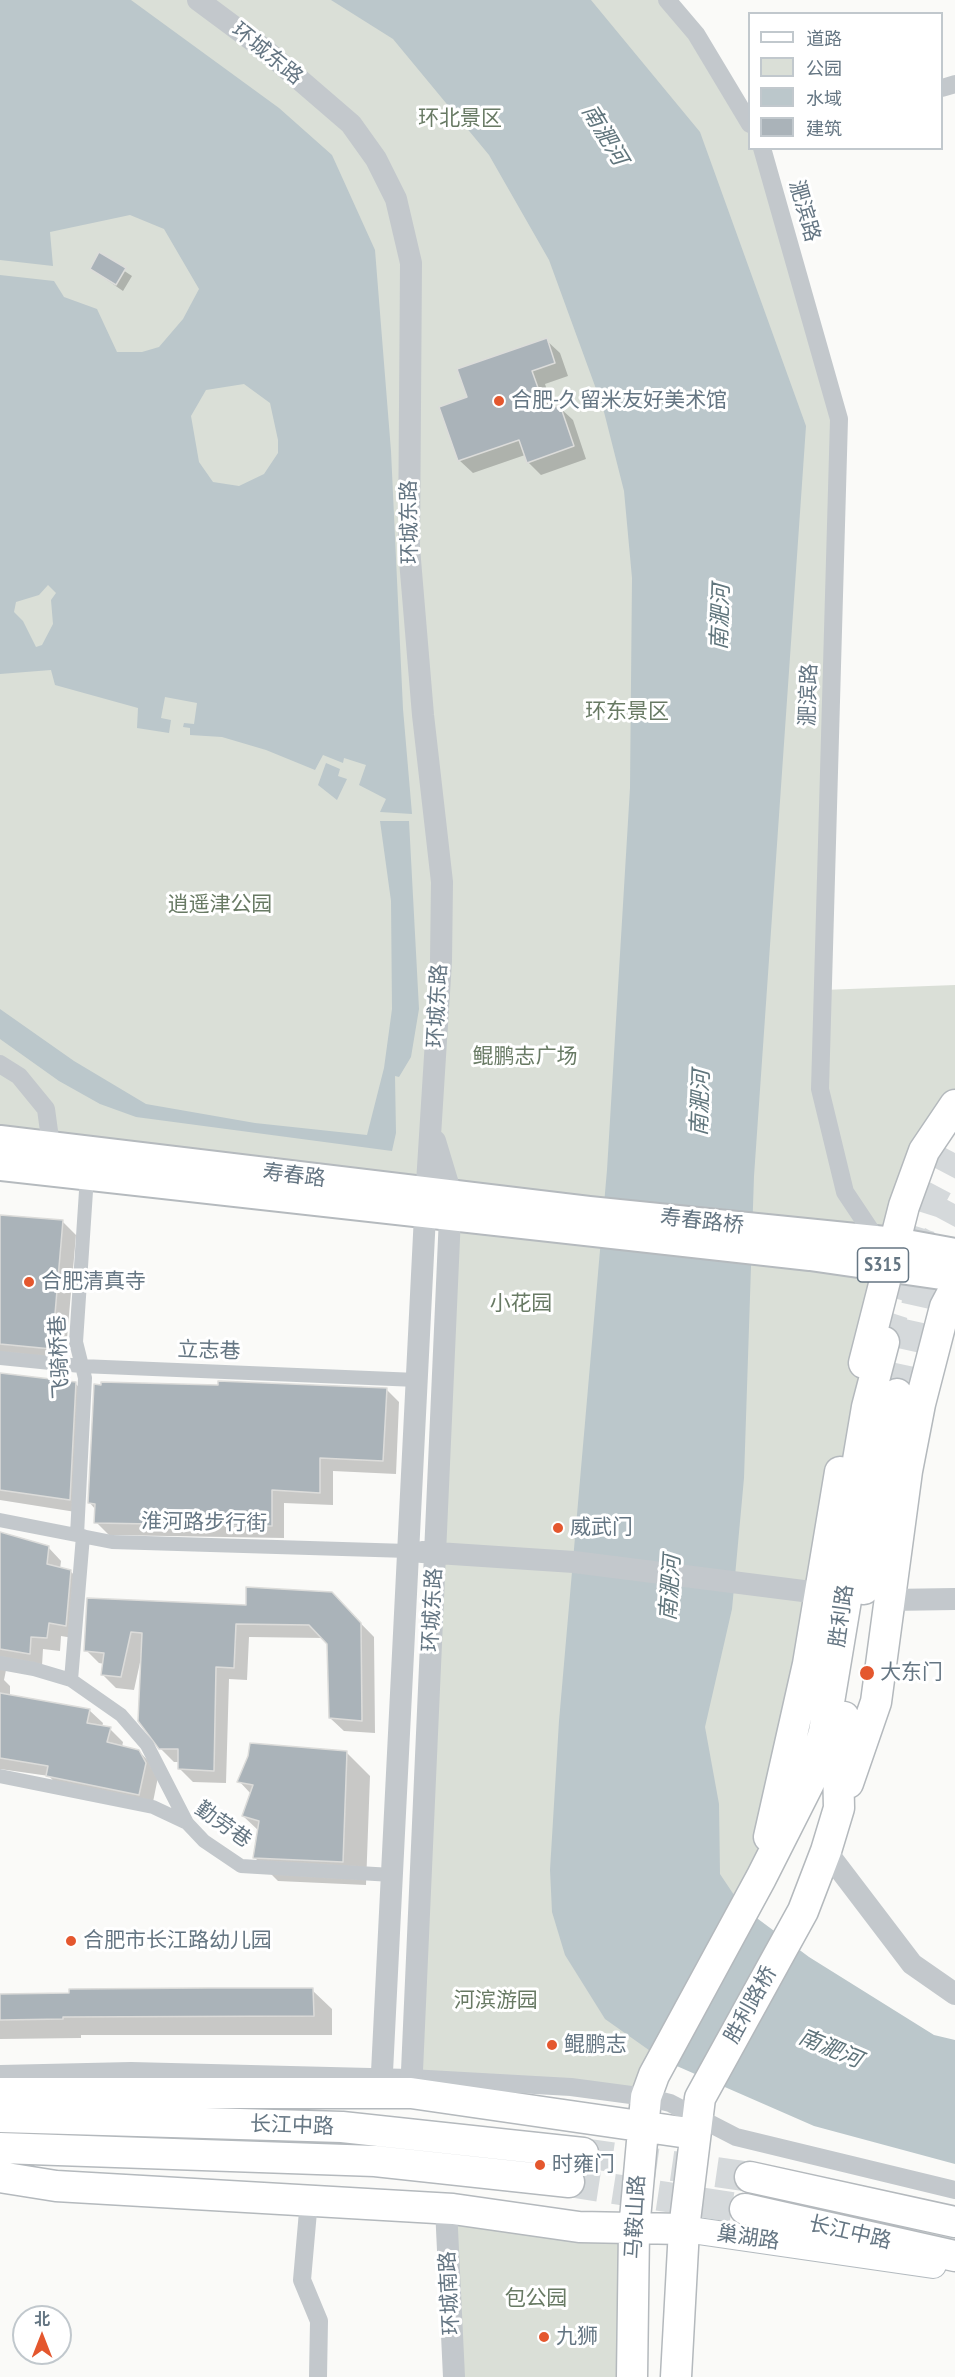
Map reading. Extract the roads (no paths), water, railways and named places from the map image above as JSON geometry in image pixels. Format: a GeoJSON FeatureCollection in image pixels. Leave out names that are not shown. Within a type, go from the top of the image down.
{"type":"FeatureCollection","features":[{"type":"Feature","properties":{"kind":"highway"},"geometry":{"type":"LineString","coordinates":[[761,1878],[807,1664],[830,1518],[887,1249],[924,1151],[955,1105]]}},
{"type":"Feature","properties":{"kind":"highway"},"geometry":{"type":"LineString","coordinates":[[839,1808],[876,1702],[907,1471],[920,1404],[945,1306],[955,1288]]}},
{"type":"Feature","properties":{"kind":"highway","name":"胜利路"},"geometry":{"type":"LineString","coordinates":[[761,1878],[809,1783],[824,1732],[847,1594],[855,1478],[867,1407],[884,1342]]}},
{"type":"Feature","properties":{"kind":"highway","name":"胜利路"},"geometry":{"type":"LineString","coordinates":[[803,1911],[826,1851],[839,1808],[838,1764],[849,1674],[897,1394]]}},
{"type":"Feature","properties":{"kind":"highway","name":"马鞍山路"},"geometry":{"type":"LineString","coordinates":[[632,2377],[634,2230],[646,2097],[663,2060],[761,1878]]}},
{"type":"Feature","properties":{"kind":"highway","name":"胜利路桥"},"geometry":{"type":"LineString","coordinates":[[698,2117],[803,1911]]}},
{"type":"Feature","properties":{"kind":"highway"},"geometry":{"type":"LineString","coordinates":[[0,2093],[381,2085],[410,2086],[642,2127],[698,2117],[684,2229],[676,2377]]}},
{"type":"Feature","properties":{"kind":"highway","name":"长江中路"},"geometry":{"type":"LineString","coordinates":[[0,2117],[342,2127],[583,2153]]}},
{"type":"Feature","properties":{"kind":"highway","name":"长江中路"},"geometry":{"type":"LineString","coordinates":[[0,2148],[375,2161],[569,2182]]}},
{"type":"Feature","properties":{"kind":"highway","name":"长江中路"},"geometry":{"type":"LineString","coordinates":[[750,2177],[955,2222]]}},
{"type":"Feature","properties":{"kind":"highway"},"geometry":{"type":"LineString","coordinates":[[0,2178],[56,2186],[446,2208],[579,2227],[634,2230],[684,2229]]}},
{"type":"Feature","properties":{"kind":"highway","name":"长江中路"},"geometry":{"type":"LineString","coordinates":[[745,2209],[955,2256]]}},
{"type":"Feature","properties":{"kind":"main road","name":"寿春路"},"geometry":{"type":"LineString","coordinates":[[0,1140],[438,1204],[588,1222]]}},
{"type":"Feature","properties":{"kind":"main road","name":"寿春路"},"geometry":{"type":"LineString","coordinates":[[0,1166],[87,1176],[438,1204]]}},
{"type":"Feature","properties":{"kind":"main road","name":"寿春路桥"},"geometry":{"type":"LineString","coordinates":[[588,1222],[812,1245],[887,1249]]}},
{"type":"Feature","properties":{"kind":"main road","name":"S315"},"geometry":{"type":"LineString","coordinates":[[887,1249],[955,1253]]}},
{"type":"Feature","properties":{"kind":"main road","name":"S315"},"geometry":{"type":"LineString","coordinates":[[887,1249],[955,1277]]}},
{"type":"Feature","properties":{"kind":"main road","name":"巢湖路"},"geometry":{"type":"LineString","coordinates":[[684,2229],[955,2268]]}},
{"type":"Feature","properties":{"kind":"street","name":"环城东路"},"geometry":{"type":"LineString","coordinates":[[198,0],[264,49],[351,124],[376,159],[396,199],[411,263],[409,548],[423,715],[442,882],[441,961],[432,1129],[438,1204],[436,1552],[410,2086]]}},
{"type":"Feature","properties":{"kind":"street"},"geometry":{"type":"LineString","coordinates":[[667,0],[696,34],[748,121]]}},
{"type":"Feature","properties":{"kind":"street","name":"淝滨路"},"geometry":{"type":"LineString","coordinates":[[764,150],[839,419],[820,1089],[845,1192],[887,1249]]}},
{"type":"Feature","properties":{"kind":"street"},"geometry":{"type":"LineString","coordinates":[[0,1064],[19,1077],[46,1109],[51,1146]]}},
{"type":"Feature","properties":{"kind":"street","name":"飞骑桥巷"},"geometry":{"type":"LineString","coordinates":[[71,1680],[80,1536],[85,1378],[76,1342],[87,1176]]}},
{"type":"Feature","properties":{"kind":"street","name":"环城东路"},"geometry":{"type":"LineString","coordinates":[[381,2085],[417,1380],[438,1204]]}},
{"type":"Feature","properties":{"kind":"street","name":"立志巷"},"geometry":{"type":"LineString","coordinates":[[0,1358],[81,1366],[417,1380]]}},
{"type":"Feature","properties":{"kind":"street","name":"淮河路步行街"},"geometry":{"type":"LineString","coordinates":[[0,1520],[112,1542],[408,1551]]}},
{"type":"Feature","properties":{"kind":"street"},"geometry":{"type":"LineString","coordinates":[[408,1551],[574,1563],[819,1593]]}},
{"type":"Feature","properties":{"kind":"street"},"geometry":{"type":"LineString","coordinates":[[890,1600],[955,1599]]}},
{"type":"Feature","properties":{"kind":"street"},"geometry":{"type":"LineString","coordinates":[[0,1663],[34,1669],[71,1680],[121,1715],[147,1745],[187,1823]]}},
{"type":"Feature","properties":{"kind":"street","name":"勤劳巷"},"geometry":{"type":"LineString","coordinates":[[0,1776],[153,1807],[187,1823],[204,1841],[241,1866],[392,1875]]}},
{"type":"Feature","properties":{"kind":"street"},"geometry":{"type":"LineString","coordinates":[[826,1851],[912,1964],[955,1994]]}},
{"type":"Feature","properties":{"kind":"street"},"geometry":{"type":"LineString","coordinates":[[0,2074],[130,2071],[381,2085]]}},
{"type":"Feature","properties":{"kind":"street"},"geometry":{"type":"LineString","coordinates":[[410,2086],[571,2087],[646,2097],[670,2103],[736,2137],[955,2190]]}},
{"type":"Feature","properties":{"kind":"street"},"geometry":{"type":"LineString","coordinates":[[0,2183],[56,2186]]}},
{"type":"Feature","properties":{"kind":"street"},"geometry":{"type":"LineString","coordinates":[[309,2200],[303,2280],[319,2321],[318,2377]]}},
{"type":"Feature","properties":{"kind":"street","name":"环城南路"},"geometry":{"type":"LineString","coordinates":[[446,2208],[454,2377]]}},
{"type":"Feature","properties":{"kind":"water"},"geometry":{"type":"Polygon","coordinates":[[[0,0],[131,0],[279,108],[332,155],[375,250],[391,451],[403,709],[412,814],[380,812],[386,799],[359,785],[366,765],[344,758],[343,763],[323,755],[315,770],[266,750],[222,737],[190,735],[190,728],[183,727],[184,723],[194,724],[197,703],[165,697],[161,718],[171,720],[169,733],[137,728],[138,708],[55,685],[51,670],[0,674],[0,275],[54,281],[64,297],[97,309],[117,352],[142,352],[159,347],[183,319],[199,289],[164,229],[130,215],[50,232],[53,266],[0,260],[0,0]],[[244,384],[206,390],[191,416],[199,462],[213,482],[239,486],[264,474],[278,453],[278,440],[270,403],[244,384]],[[48,585],[39,595],[16,602],[14,612],[23,621],[36,647],[42,645],[53,624],[51,600],[56,593],[48,585]]]}},
{"type":"Feature","properties":{"kind":"water","name":"南淝河"},"geometry":{"type":"Polygon","coordinates":[[[331,0],[591,0],[700,132],[806,426],[754,1176],[744,1478],[732,1609],[705,1727],[719,1804],[720,1874],[742,1907],[809,1957],[934,2035],[955,2040],[955,2164],[814,2126],[663,2060],[605,2019],[565,1955],[552,1912],[550,1870],[559,1721],[607,1170],[630,788],[632,578],[624,491],[603,408],[549,260],[489,155],[393,39],[331,0]]]}},
{"type":"Feature","properties":{"kind":"water"},"geometry":{"type":"Polygon","coordinates":[[[326,763],[340,769],[338,776],[347,779],[337,800],[318,785],[326,763]]]}},
{"type":"Feature","properties":{"kind":"water"},"geometry":{"type":"Polygon","coordinates":[[[380,821],[409,821],[419,1009],[411,1057],[399,1077],[395,1076],[396,1133],[392,1151],[136,1117],[100,1104],[59,1081],[0,1039],[0,1009],[74,1061],[146,1104],[255,1123],[367,1135],[384,1068],[392,1009],[391,901],[380,821]]]}},
{"type":"Feature","properties":{"kind":"tunnel"},"geometry":{"type":"LineString","coordinates":[[884,1342],[927,1206],[955,1153]]}},
{"type":"Feature","properties":{"kind":"tunnel"},"geometry":{"type":"LineString","coordinates":[[897,1394],[927,1256],[955,1204]]}},
{"type":"Feature","properties":{"kind":"tunnel"},"geometry":{"type":"LineString","coordinates":[[583,2153],[750,2177]]}},
{"type":"Feature","properties":{"kind":"tunnel"},"geometry":{"type":"LineString","coordinates":[[569,2182],[745,2209]]}},
{"type":"Feature","properties":{"kind":"place","name":"合肥-久留米友好美术馆"},"geometry":{"type":"Point","coordinates":[499,401]}},
{"type":"Feature","properties":{"kind":"place","name":"合肥清真寺"},"geometry":{"type":"Point","coordinates":[29,1282]}},
{"type":"Feature","properties":{"kind":"place","name":"威武门"},"geometry":{"type":"Point","coordinates":[558,1528]}},
{"type":"Feature","properties":{"kind":"place","name":"大东门"},"geometry":{"type":"Point","coordinates":[867,1673]}},
{"type":"Feature","properties":{"kind":"place","name":"合肥市长江路幼儿园"},"geometry":{"type":"Point","coordinates":[71,1941]}},
{"type":"Feature","properties":{"kind":"place","name":"鲲鹏志"},"geometry":{"type":"Point","coordinates":[552,2045]}},
{"type":"Feature","properties":{"kind":"place","name":"时雍门"},"geometry":{"type":"Point","coordinates":[540,2165]}},
{"type":"Feature","properties":{"kind":"place","name":"九狮"},"geometry":{"type":"Point","coordinates":[544,2337]}},
{"type":"Feature","properties":{"kind":"park label","name":"环北景区"},"geometry":{"type":"Point","coordinates":[460,119]}},
{"type":"Feature","properties":{"kind":"park label","name":"环东景区"},"geometry":{"type":"Point","coordinates":[627,712]}},
{"type":"Feature","properties":{"kind":"park label","name":"逍遥津公园"},"geometry":{"type":"Point","coordinates":[220,905]}},
{"type":"Feature","properties":{"kind":"park label","name":"鲲鹏志广场"},"geometry":{"type":"Point","coordinates":[525,1057]}},
{"type":"Feature","properties":{"kind":"park label","name":"小花园"},"geometry":{"type":"Point","coordinates":[521,1304]}},
{"type":"Feature","properties":{"kind":"park label","name":"河滨游园"},"geometry":{"type":"Point","coordinates":[496,2001]}},
{"type":"Feature","properties":{"kind":"park label","name":"包公园"},"geometry":{"type":"Point","coordinates":[536,2299]}}]}
